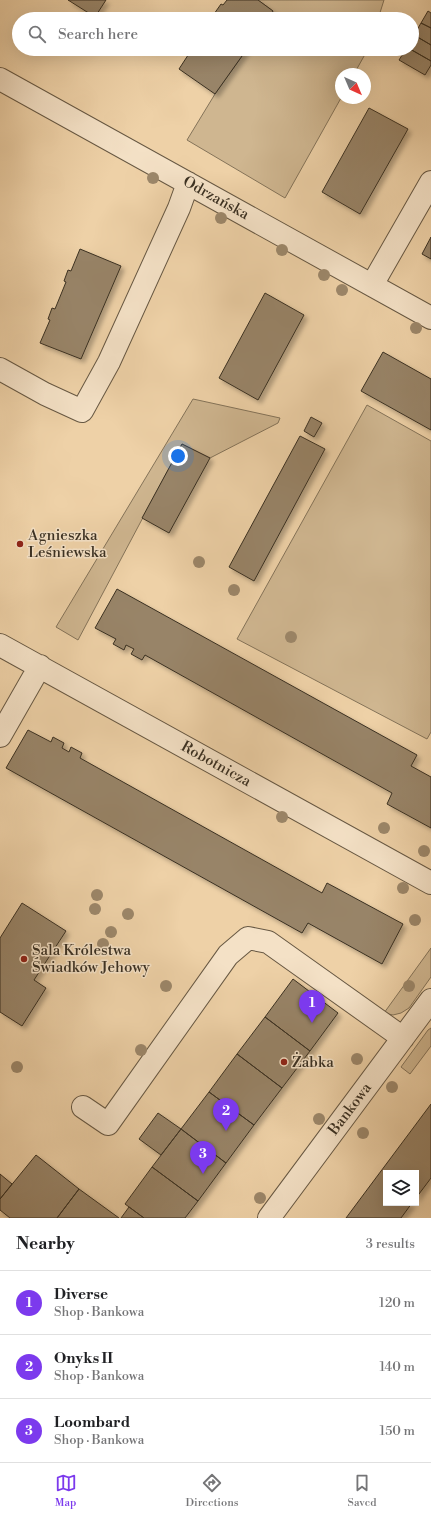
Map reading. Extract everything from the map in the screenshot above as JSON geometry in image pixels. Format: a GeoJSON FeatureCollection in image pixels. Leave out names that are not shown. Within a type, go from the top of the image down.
{"type":"FeatureCollection","features":[{"type":"Feature","properties":{"kind":"street","name":"Odrzańska"},"geometry":{"type":"LineString","coordinates":[[0,79],[431,318]]}},
{"type":"Feature","properties":{"kind":"street"},"geometry":{"type":"LineString","coordinates":[[372,285],[431,182]]}},
{"type":"Feature","properties":{"kind":"street"},"geometry":{"type":"LineString","coordinates":[[0,369],[45,394],[82,411],[110,362],[179,208],[188,183]]}},
{"type":"Feature","properties":{"kind":"street","name":"Robotnicza"},"geometry":{"type":"LineString","coordinates":[[2,651],[40,666],[431,883]]}},
{"type":"Feature","properties":{"kind":"street"},"geometry":{"type":"LineString","coordinates":[[0,736],[40,666]]}},
{"type":"Feature","properties":{"kind":"street"},"geometry":{"type":"LineString","coordinates":[[83,1107],[108,1124],[228,955],[248,938],[268,942],[403,1038]]}},
{"type":"Feature","properties":{"kind":"street","name":"Bankowa"},"geometry":{"type":"LineString","coordinates":[[269,1218],[431,1000]]}},
{"type":"Feature","properties":{"kind":"shaded area"},"geometry":{"type":"Polygon","coordinates":[[[258,0],[384,0],[380,12],[273,11],[258,0]]]}},
{"type":"Feature","properties":{"kind":"shaded area"},"geometry":{"type":"Polygon","coordinates":[[[242,56],[364,56],[357,68],[335,68],[335,104],[338,104],[285,198],[187,140],[215,94],[242,56]]]}},
{"type":"Feature","properties":{"kind":"shaded area"},"geometry":{"type":"Polygon","coordinates":[[[193,399],[280,418],[278,423],[210,458],[182,444],[78,640],[56,627],[193,399]]]}},
{"type":"Feature","properties":{"kind":"shaded area"},"geometry":{"type":"Polygon","coordinates":[[[367,405],[431,441],[431,732],[427,739],[237,639],[367,405]]]}},
{"type":"Feature","properties":{"kind":"shaded area"},"geometry":{"type":"Polygon","coordinates":[[[431,948],[431,977],[409,1008],[401,1013],[393,1015],[384,1013],[431,948]]]}},
{"type":"Feature","properties":{"kind":"shaded area"},"geometry":{"type":"Polygon","coordinates":[[[431,1028],[431,1046],[410,1074],[401,1067],[431,1028]]]}},
{"type":"Feature","properties":{"kind":"building"},"geometry":{"type":"Polygon","coordinates":[[[68,0],[106,0],[98,12],[87,12],[68,0]]]}},
{"type":"Feature","properties":{"kind":"building"},"geometry":{"type":"Polygon","coordinates":[[[227,0],[258,0],[273,11],[215,12],[221,4],[223,5],[227,0]]]}},
{"type":"Feature","properties":{"kind":"building"},"geometry":{"type":"Polygon","coordinates":[[[428,11],[431,13],[431,28],[421,23],[428,11]]]}},
{"type":"Feature","properties":{"kind":"building"},"geometry":{"type":"Polygon","coordinates":[[[421,23],[431,28],[431,45],[419,38],[419,26],[421,23]]]}},
{"type":"Feature","properties":{"kind":"building"},"geometry":{"type":"Polygon","coordinates":[[[419,38],[431,45],[431,61],[419,54],[419,38]]]}},
{"type":"Feature","properties":{"kind":"building"},"geometry":{"type":"Polygon","coordinates":[[[419,54],[431,61],[431,65],[425,75],[399,60],[402,56],[419,56],[419,54]]]}},
{"type":"Feature","properties":{"kind":"building"},"geometry":{"type":"Polygon","coordinates":[[[187,56],[242,56],[215,94],[179,69],[187,56]]]}},
{"type":"Feature","properties":{"kind":"building"},"geometry":{"type":"Polygon","coordinates":[[[369,108],[408,129],[360,214],[322,192],[369,108]]]}},
{"type":"Feature","properties":{"kind":"building"},"geometry":{"type":"Polygon","coordinates":[[[431,237],[431,259],[422,254],[431,237]]]}},
{"type":"Feature","properties":{"kind":"building"},"geometry":{"type":"Polygon","coordinates":[[[80,249],[121,266],[81,359],[40,343],[50,320],[48,319],[52,308],[55,309],[66,282],[64,281],[68,270],[71,271],[80,249]]]}},
{"type":"Feature","properties":{"kind":"building"},"geometry":{"type":"Polygon","coordinates":[[[265,293],[304,315],[258,400],[219,378],[265,293]]]}},
{"type":"Feature","properties":{"kind":"building"},"geometry":{"type":"Polygon","coordinates":[[[383,352],[431,379],[431,430],[361,391],[383,352]]]}},
{"type":"Feature","properties":{"kind":"building"},"geometry":{"type":"Polygon","coordinates":[[[311,417],[322,423],[314,437],[304,431],[311,417]]]}},
{"type":"Feature","properties":{"kind":"building"},"geometry":{"type":"Polygon","coordinates":[[[300,436],[325,449],[254,581],[229,567],[300,436]]]}},
{"type":"Feature","properties":{"kind":"building"},"geometry":{"type":"Polygon","coordinates":[[[182,444],[210,458],[169,533],[142,518],[182,444]]]}},
{"type":"Feature","properties":{"kind":"building"},"geometry":{"type":"Polygon","coordinates":[[[117,589],[417,755],[411,766],[431,777],[431,828],[387,804],[392,793],[145,655],[142,660],[131,654],[134,649],[126,645],[124,650],[113,644],[116,639],[95,628],[117,589]]]}},
{"type":"Feature","properties":{"kind":"building"},"geometry":{"type":"Polygon","coordinates":[[[28,730],[51,742],[53,737],[64,743],[62,748],[69,752],[71,747],[82,753],[80,758],[322,893],[327,883],[403,924],[382,964],[308,923],[302,933],[6,768],[28,730]]]}},
{"type":"Feature","properties":{"kind":"building","name":"Sala Królestwa Świadków Jehowy"},"geometry":{"type":"Polygon","coordinates":[[[22,903],[66,931],[34,980],[46,988],[22,1026],[0,1012],[0,938],[22,903]]]}},
{"type":"Feature","properties":{"kind":"building"},"geometry":{"type":"Polygon","coordinates":[[[293,979],[338,1013],[310,1051],[265,1017],[293,979]]]}},
{"type":"Feature","properties":{"kind":"building"},"geometry":{"type":"Polygon","coordinates":[[[265,1017],[310,1051],[282,1088],[237,1054],[265,1017]]]}},
{"type":"Feature","properties":{"kind":"building"},"geometry":{"type":"Polygon","coordinates":[[[237,1054],[282,1088],[254,1125],[209,1092],[237,1054]]]}},
{"type":"Feature","properties":{"kind":"building"},"geometry":{"type":"Polygon","coordinates":[[[209,1092],[254,1125],[226,1163],[181,1129],[209,1092]]]}},
{"type":"Feature","properties":{"kind":"building"},"geometry":{"type":"Polygon","coordinates":[[[431,1104],[431,1178],[419,1194],[419,1170],[383,1170],[383,1206],[410,1206],[401,1218],[346,1218],[431,1104]]]}},
{"type":"Feature","properties":{"kind":"building"},"geometry":{"type":"Polygon","coordinates":[[[158,1113],[181,1129],[161,1155],[139,1139],[158,1113]]]}},
{"type":"Feature","properties":{"kind":"building"},"geometry":{"type":"Polygon","coordinates":[[[181,1129],[226,1163],[198,1201],[152,1167],[181,1129]]]}},
{"type":"Feature","properties":{"kind":"building"},"geometry":{"type":"Polygon","coordinates":[[[36,1155],[79,1189],[57,1218],[10,1218],[0,1210],[0,1199],[36,1155]]]}},
{"type":"Feature","properties":{"kind":"building"},"geometry":{"type":"Polygon","coordinates":[[[152,1167],[198,1201],[185,1218],[144,1218],[125,1204],[152,1167]]]}},
{"type":"Feature","properties":{"kind":"building"},"geometry":{"type":"Polygon","coordinates":[[[0,1174],[12,1184],[0,1199],[0,1174]]]}},
{"type":"Feature","properties":{"kind":"building"},"geometry":{"type":"Polygon","coordinates":[[[79,1189],[119,1218],[57,1218],[79,1189]]]}},
{"type":"Feature","properties":{"kind":"building"},"geometry":{"type":"Polygon","coordinates":[[[129,1207],[144,1218],[121,1218],[129,1207]]]}},
{"type":"Feature","properties":{"kind":"place","name":"Agnieszka Leśniewska"},"geometry":{"type":"Point","coordinates":[20,544]}},
{"type":"Feature","properties":{"kind":"place","name":"Sala Królestwa Świadków Jehowy"},"geometry":{"type":"Point","coordinates":[24,959]}},
{"type":"Feature","properties":{"kind":"place","name":"Diverse"},"geometry":{"type":"Point","coordinates":[312,1023]}},
{"type":"Feature","properties":{"kind":"place","name":"Żabka"},"geometry":{"type":"Point","coordinates":[284,1062]}},
{"type":"Feature","properties":{"kind":"place","name":"Onyks II"},"geometry":{"type":"Point","coordinates":[226,1131]}},
{"type":"Feature","properties":{"kind":"place","name":"Loombard"},"geometry":{"type":"Point","coordinates":[203,1174]}}]}
